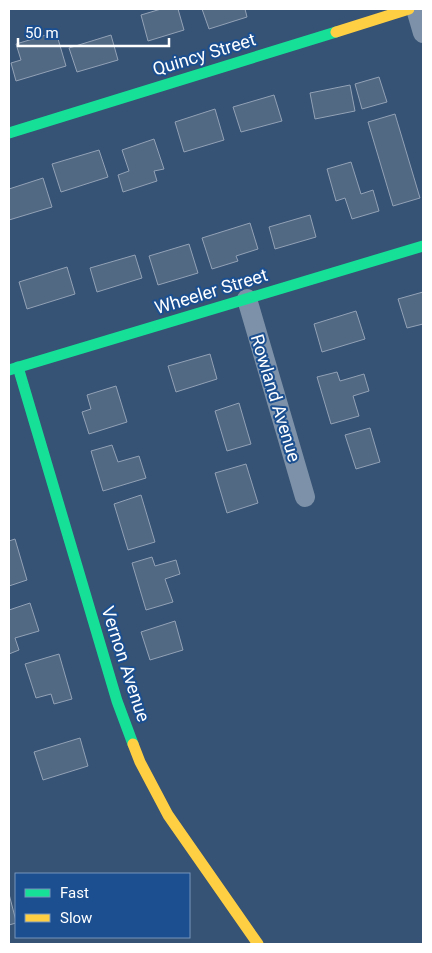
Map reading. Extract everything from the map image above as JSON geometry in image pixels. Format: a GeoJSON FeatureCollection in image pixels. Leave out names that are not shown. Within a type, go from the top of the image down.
{"type":"FeatureCollection","features":[{"type":"Feature","properties":{"kind":"street","name":"Quincy Street"},"geometry":{"type":"LineString","coordinates":[[9,133],[409,9]]}},
{"type":"Feature","properties":{"kind":"street"},"geometry":{"type":"LineString","coordinates":[[416,9],[423,33]]}},
{"type":"Feature","properties":{"kind":"street","name":"Wheeler Street"},"geometry":{"type":"LineString","coordinates":[[13,369],[423,246]]}},
{"type":"Feature","properties":{"kind":"street","name":"Rowland Avenue"},"geometry":{"type":"LineString","coordinates":[[247,299],[305,497]]}},
{"type":"Feature","properties":{"kind":"street","name":"Vernon Avenue"},"geometry":{"type":"LineString","coordinates":[[13,369],[117,701],[140,762],[168,815],[258,944]]}},
{"type":"Feature","properties":{"kind":"building"},"geometry":{"type":"Polygon","coordinates":[[[161,9],[178,9],[184,30],[148,41],[141,15],[161,9]]]}},
{"type":"Feature","properties":{"kind":"building"},"geometry":{"type":"Polygon","coordinates":[[[202,9],[245,9],[247,17],[209,29],[202,9]]]}},
{"type":"Feature","properties":{"kind":"building"},"geometry":{"type":"Polygon","coordinates":[[[56,32],[66,66],[16,81],[11,63],[21,60],[16,44],[56,32]]]}},
{"type":"Feature","properties":{"kind":"building"},"geometry":{"type":"Polygon","coordinates":[[[111,35],[118,60],[77,72],[69,48],[111,35]]]}},
{"type":"Feature","properties":{"kind":"building"},"geometry":{"type":"Polygon","coordinates":[[[379,77],[387,102],[362,109],[355,84],[379,77]]]}},
{"type":"Feature","properties":{"kind":"building"},"geometry":{"type":"Polygon","coordinates":[[[350,85],[355,111],[315,119],[310,93],[350,85]]]}},
{"type":"Feature","properties":{"kind":"building"},"geometry":{"type":"Polygon","coordinates":[[[274,95],[282,121],[241,132],[233,107],[274,95]]]}},
{"type":"Feature","properties":{"kind":"building"},"geometry":{"type":"Polygon","coordinates":[[[215,109],[224,140],[184,152],[175,122],[215,109]]]}},
{"type":"Feature","properties":{"kind":"building"},"geometry":{"type":"Polygon","coordinates":[[[395,114],[420,198],[393,206],[368,122],[395,114]]]}},
{"type":"Feature","properties":{"kind":"building"},"geometry":{"type":"Polygon","coordinates":[[[154,139],[164,169],[154,171],[157,181],[123,192],[118,175],[129,171],[122,150],[154,139]]]}},
{"type":"Feature","properties":{"kind":"building"},"geometry":{"type":"Polygon","coordinates":[[[99,150],[108,177],[61,192],[52,164],[99,150]]]}},
{"type":"Feature","properties":{"kind":"building"},"geometry":{"type":"Polygon","coordinates":[[[351,162],[361,194],[373,190],[379,211],[352,219],[345,198],[336,201],[327,169],[351,162]]]}},
{"type":"Feature","properties":{"kind":"building"},"geometry":{"type":"Polygon","coordinates":[[[43,178],[52,207],[9,220],[9,189],[43,178]]]}},
{"type":"Feature","properties":{"kind":"building"},"geometry":{"type":"Polygon","coordinates":[[[310,215],[316,237],[275,249],[269,227],[310,215]]]}},
{"type":"Feature","properties":{"kind":"building"},"geometry":{"type":"Polygon","coordinates":[[[250,223],[258,249],[236,256],[238,261],[212,269],[202,238],[250,223]]]}},
{"type":"Feature","properties":{"kind":"building"},"geometry":{"type":"Polygon","coordinates":[[[189,244],[198,273],[158,285],[149,256],[189,244]]]}},
{"type":"Feature","properties":{"kind":"building"},"geometry":{"type":"Polygon","coordinates":[[[135,255],[142,278],[97,292],[90,268],[135,255]]]}},
{"type":"Feature","properties":{"kind":"building"},"geometry":{"type":"Polygon","coordinates":[[[67,267],[75,294],[27,309],[19,282],[67,267]]]}},
{"type":"Feature","properties":{"kind":"building"},"geometry":{"type":"Polygon","coordinates":[[[423,292],[423,324],[407,328],[398,299],[423,292]]]}},
{"type":"Feature","properties":{"kind":"building"},"geometry":{"type":"Polygon","coordinates":[[[356,311],[365,339],[322,352],[314,324],[356,311]]]}},
{"type":"Feature","properties":{"kind":"building"},"geometry":{"type":"Polygon","coordinates":[[[210,354],[217,379],[176,392],[168,366],[210,354]]]}},
{"type":"Feature","properties":{"kind":"building"},"geometry":{"type":"Polygon","coordinates":[[[337,372],[340,381],[364,374],[369,391],[353,396],[359,416],[331,424],[317,377],[337,372]]]}},
{"type":"Feature","properties":{"kind":"building"},"geometry":{"type":"Polygon","coordinates":[[[116,386],[127,422],[89,434],[82,412],[91,409],[87,395],[116,386]]]}},
{"type":"Feature","properties":{"kind":"building"},"geometry":{"type":"Polygon","coordinates":[[[239,403],[251,444],[227,451],[215,411],[239,403]]]}},
{"type":"Feature","properties":{"kind":"building"},"geometry":{"type":"Polygon","coordinates":[[[370,428],[380,462],[356,469],[345,435],[370,428]]]}},
{"type":"Feature","properties":{"kind":"building"},"geometry":{"type":"Polygon","coordinates":[[[112,445],[118,462],[139,456],[146,478],[103,491],[91,451],[112,445]]]}},
{"type":"Feature","properties":{"kind":"building"},"geometry":{"type":"Polygon","coordinates":[[[246,464],[258,503],[227,513],[215,473],[246,464]]]}},
{"type":"Feature","properties":{"kind":"building"},"geometry":{"type":"Polygon","coordinates":[[[141,495],[155,542],[128,550],[114,504],[141,495]]]}},
{"type":"Feature","properties":{"kind":"building"},"geometry":{"type":"Polygon","coordinates":[[[15,539],[27,580],[9,586],[9,541],[15,539]]]}},
{"type":"Feature","properties":{"kind":"building"},"geometry":{"type":"Polygon","coordinates":[[[152,557],[155,566],[176,560],[180,574],[165,579],[173,602],[146,610],[132,563],[152,557]]]}},
{"type":"Feature","properties":{"kind":"building"},"geometry":{"type":"Polygon","coordinates":[[[30,603],[39,631],[15,638],[19,650],[9,654],[9,610],[30,603]]]}},
{"type":"Feature","properties":{"kind":"building"},"geometry":{"type":"Polygon","coordinates":[[[175,621],[183,650],[150,660],[141,632],[175,621]]]}},
{"type":"Feature","properties":{"kind":"building"},"geometry":{"type":"Polygon","coordinates":[[[59,654],[72,699],[54,704],[51,694],[36,698],[25,664],[59,654]]]}},
{"type":"Feature","properties":{"kind":"building"},"geometry":{"type":"Polygon","coordinates":[[[80,738],[88,766],[43,780],[34,752],[80,738]]]}},
{"type":"Feature","properties":{"kind":"building"},"geometry":{"type":"Polygon","coordinates":[[[9,894],[15,923],[9,925],[9,894]]]}},
{"type":"Feature","properties":{"kind":"traffic: fast"},"geometry":{"type":"LineString","coordinates":[[9,133],[336,32]]}},
{"type":"Feature","properties":{"kind":"traffic: fast"},"geometry":{"type":"LineString","coordinates":[[9,370],[423,246]]}},
{"type":"Feature","properties":{"kind":"traffic: fast"},"geometry":{"type":"LineString","coordinates":[[18,367],[117,701],[133,744]]}},
{"type":"Feature","properties":{"kind":"traffic: slow"},"geometry":{"type":"LineString","coordinates":[[336,32],[409,9]]}},
{"type":"Feature","properties":{"kind":"traffic: slow"},"geometry":{"type":"LineString","coordinates":[[133,744],[140,762],[168,815],[258,944]]}}]}
